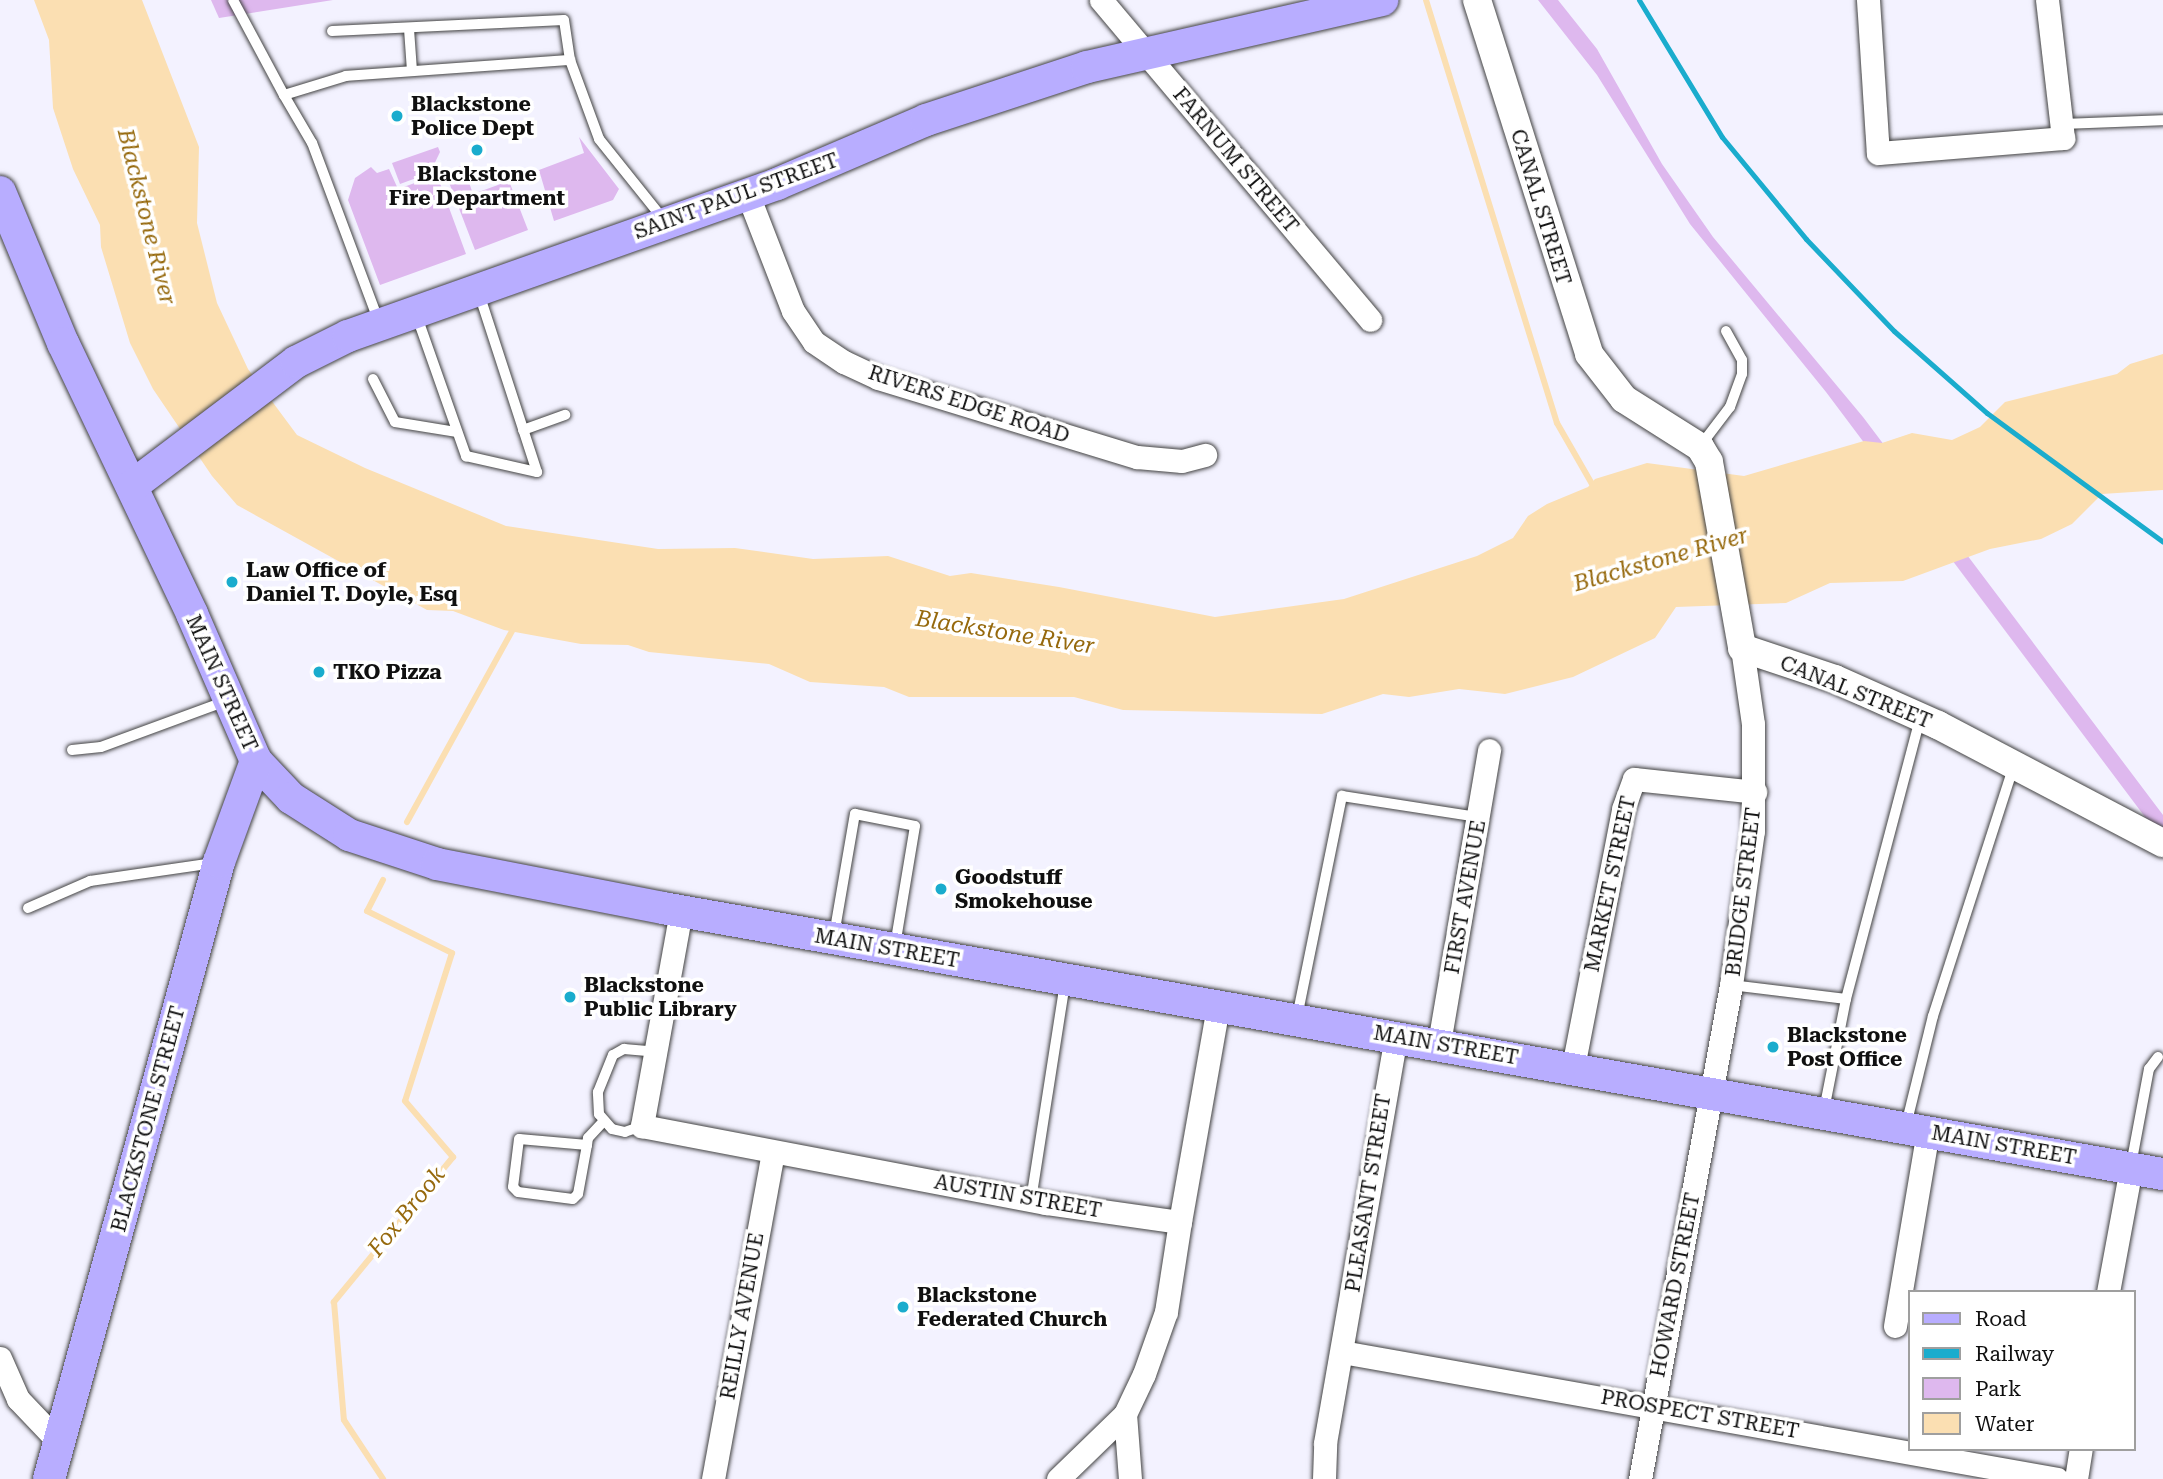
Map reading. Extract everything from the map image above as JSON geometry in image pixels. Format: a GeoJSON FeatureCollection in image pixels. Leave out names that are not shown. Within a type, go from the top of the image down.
{"type":"FeatureCollection","features":[{"type":"Feature","properties":{"kind":"main road","name":"SAINT PAUL STREET"},"geometry":{"type":"LineString","coordinates":[[132,486],[175,450],[296,362],[415,311],[748,195],[926,120],[1087,67],[1381,0]]}},
{"type":"Feature","properties":{"kind":"main road","name":"MAIN STREET"},"geometry":{"type":"LineString","coordinates":[[0,192],[59,334],[132,486],[256,761],[291,798],[318,818],[379,846],[437,864],[681,911],[1218,1007],[1439,1043],[2163,1174]]}},
{"type":"Feature","properties":{"kind":"main road","name":"BLACKSTONE STREET"},"geometry":{"type":"LineString","coordinates":[[49,1479],[219,862],[256,761]]}},
{"type":"Feature","properties":{"kind":"street","name":"FARNUM STREET"},"geometry":{"type":"LineString","coordinates":[[1101,0],[1370,320]]}},
{"type":"Feature","properties":{"kind":"street","name":"CANAL STREET"},"geometry":{"type":"LineString","coordinates":[[1477,0],[1589,354],[1624,399],[1704,455]]}},
{"type":"Feature","properties":{"kind":"street"},"geometry":{"type":"LineString","coordinates":[[1868,0],[1878,153],[2063,138],[2047,0]]}},
{"type":"Feature","properties":{"kind":"street","name":"RIVERS EDGE ROAD"},"geometry":{"type":"LineString","coordinates":[[748,195],[793,312],[814,342],[844,362],[878,378],[1137,457],[1182,461],[1205,455]]}},
{"type":"Feature","properties":{"kind":"street"},"geometry":{"type":"LineString","coordinates":[[1704,455],[1741,637]]}},
{"type":"Feature","properties":{"kind":"street","name":"CANAL STREET"},"geometry":{"type":"LineString","coordinates":[[1741,637],[1920,719],[2163,843]]}},
{"type":"Feature","properties":{"kind":"street","name":"BRIDGE STREET"},"geometry":{"type":"LineString","coordinates":[[1712,1092],[1731,985],[1755,792],[1753,724],[1741,637]]}},
{"type":"Feature","properties":{"kind":"street","name":"FIRST AVENUE"},"geometry":{"type":"LineString","coordinates":[[1439,1043],[1489,750]]}},
{"type":"Feature","properties":{"kind":"street","name":"MARKET STREET"},"geometry":{"type":"LineString","coordinates":[[1573,1067],[1626,793],[1634,779],[1755,792]]}},
{"type":"Feature","properties":{"kind":"street"},"geometry":{"type":"LineString","coordinates":[[642,1126],[681,911]]}},
{"type":"Feature","properties":{"kind":"street"},"geometry":{"type":"LineString","coordinates":[[1058,1479],[1125,1413],[1163,1322],[1218,1007]]}},
{"type":"Feature","properties":{"kind":"street","name":"PLEASANT STREET"},"geometry":{"type":"LineString","coordinates":[[1342,1352],[1396,1036]]}},
{"type":"Feature","properties":{"kind":"street","name":"HOWARD STREET"},"geometry":{"type":"LineString","coordinates":[[1640,1479],[1712,1092]]}},
{"type":"Feature","properties":{"kind":"street","name":"AUSTIN STREET"},"geometry":{"type":"LineString","coordinates":[[642,1126],[1031,1200],[1180,1222]]}},
{"type":"Feature","properties":{"kind":"street"},"geometry":{"type":"LineString","coordinates":[[1895,1326],[1916,1129]]}},
{"type":"Feature","properties":{"kind":"street","name":"REILLY AVENUE"},"geometry":{"type":"LineString","coordinates":[[713,1479],[773,1153]]}},
{"type":"Feature","properties":{"kind":"street"},"geometry":{"type":"LineString","coordinates":[[2108,1290],[2131,1168]]}},
{"type":"Feature","properties":{"kind":"street"},"geometry":{"type":"LineString","coordinates":[[1324,1479],[1325,1443],[1342,1352]]}},
{"type":"Feature","properties":{"kind":"street","name":"PROSPECT STREET"},"geometry":{"type":"LineString","coordinates":[[1342,1352],[2057,1479]]}},
{"type":"Feature","properties":{"kind":"street"},"geometry":{"type":"LineString","coordinates":[[0,1358],[18,1399],[59,1442]]}},
{"type":"Feature","properties":{"kind":"street"},"geometry":{"type":"LineString","coordinates":[[1125,1413],[1130,1479]]}},
{"type":"Feature","properties":{"kind":"street"},"geometry":{"type":"LineString","coordinates":[[2076,1479],[2081,1451]]}},
{"type":"Feature","properties":{"kind":"lane"},"geometry":{"type":"LineString","coordinates":[[233,0],[312,143],[380,325]]}},
{"type":"Feature","properties":{"kind":"lane"},"geometry":{"type":"LineString","coordinates":[[332,31],[564,20],[570,60],[603,147],[666,222]]}},
{"type":"Feature","properties":{"kind":"lane"},"geometry":{"type":"LineString","coordinates":[[409,29],[412,71]]}},
{"type":"Feature","properties":{"kind":"lane"},"geometry":{"type":"LineString","coordinates":[[284,94],[337,78],[570,60]]}},
{"type":"Feature","properties":{"kind":"lane"},"geometry":{"type":"LineString","coordinates":[[2061,124],[2163,120]]}},
{"type":"Feature","properties":{"kind":"lane"},"geometry":{"type":"LineString","coordinates":[[415,311],[466,456],[537,472],[478,289]]}},
{"type":"Feature","properties":{"kind":"lane"},"geometry":{"type":"LineString","coordinates":[[1704,455],[1730,407],[1742,374],[1742,360],[1726,331]]}},
{"type":"Feature","properties":{"kind":"lane"},"geometry":{"type":"LineString","coordinates":[[373,379],[395,422],[457,432]]}},
{"type":"Feature","properties":{"kind":"lane"},"geometry":{"type":"LineString","coordinates":[[523,430],[565,415]]}},
{"type":"Feature","properties":{"kind":"lane"},"geometry":{"type":"LineString","coordinates":[[72,750],[101,747],[229,700]]}},
{"type":"Feature","properties":{"kind":"lane"},"geometry":{"type":"LineString","coordinates":[[1824,1112],[1846,999],[1920,719]]}},
{"type":"Feature","properties":{"kind":"lane"},"geometry":{"type":"LineString","coordinates":[[1916,1129],[1933,1016],[2014,765]]}},
{"type":"Feature","properties":{"kind":"lane"},"geometry":{"type":"LineString","coordinates":[[1297,1020],[1342,796],[1478,817]]}},
{"type":"Feature","properties":{"kind":"lane"},"geometry":{"type":"LineString","coordinates":[[833,938],[855,814],[915,826],[895,949]]}},
{"type":"Feature","properties":{"kind":"lane"},"geometry":{"type":"LineString","coordinates":[[28,908],[90,881],[219,862]]}},
{"type":"Feature","properties":{"kind":"lane"},"geometry":{"type":"LineString","coordinates":[[1031,1200],[1066,979]]}},
{"type":"Feature","properties":{"kind":"lane"},"geometry":{"type":"LineString","coordinates":[[1731,985],[1846,999]]}},
{"type":"Feature","properties":{"kind":"lane"},"geometry":{"type":"LineString","coordinates":[[587,1146],[519,1139],[513,1187],[518,1192],[573,1199],[578,1194],[587,1146],[603,1122],[598,1091],[606,1063],[625,1049],[656,1052]]}},
{"type":"Feature","properties":{"kind":"lane"},"geometry":{"type":"LineString","coordinates":[[2131,1168],[2149,1069],[2158,1057]]}},
{"type":"Feature","properties":{"kind":"lane"},"geometry":{"type":"LineString","coordinates":[[603,1122],[625,1132],[642,1126]]}},
{"type":"Feature","properties":{"kind":"green space"},"geometry":{"type":"Polygon","coordinates":[[[211,0],[333,0],[219,18],[211,0]]]}},
{"type":"Feature","properties":{"kind":"green space"},"geometry":{"type":"Polygon","coordinates":[[[1538,0],[1558,0],[1597,49],[1662,164],[1713,237],[1863,417],[2163,815],[2163,841],[1826,392],[1690,224],[1597,75],[1538,0]]]}},
{"type":"Feature","properties":{"kind":"green space"},"geometry":{"type":"Polygon","coordinates":[[[579,137],[619,189],[613,200],[554,221],[539,170],[584,153],[579,137]]]}},
{"type":"Feature","properties":{"kind":"green space"},"geometry":{"type":"Polygon","coordinates":[[[438,147],[440,152],[430,173],[400,184],[392,163],[438,147]]]}},
{"type":"Feature","properties":{"kind":"green space"},"geometry":{"type":"Polygon","coordinates":[[[463,165],[473,194],[509,181],[528,230],[475,250],[445,172],[463,165]]]}},
{"type":"Feature","properties":{"kind":"green space"},"geometry":{"type":"Polygon","coordinates":[[[371,167],[377,173],[389,169],[398,189],[437,175],[466,254],[380,285],[348,200],[355,178],[371,167]]]}},
{"type":"Feature","properties":{"kind":"water","name":"Blackstone River"},"geometry":{"type":"Polygon","coordinates":[[[34,0],[142,0],[199,147],[197,223],[217,303],[248,369],[297,435],[365,468],[506,526],[658,549],[735,548],[813,559],[888,556],[950,576],[971,573],[1215,617],[1344,599],[1477,556],[1513,538],[1528,516],[1547,504],[1588,487],[1595,479],[1647,463],[1744,476],[1864,441],[1882,443],[1912,433],[1952,440],[1980,427],[2005,402],[2117,374],[2130,364],[2163,354],[2163,490],[2102,494],[2072,524],[2041,539],[1990,549],[1903,581],[1830,583],[1786,603],[1676,607],[1655,638],[1573,677],[1505,694],[1459,689],[1409,697],[1383,694],[1322,714],[1123,710],[1074,697],[909,697],[884,687],[810,682],[769,664],[649,652],[628,645],[581,644],[504,630],[453,611],[427,610],[237,505],[212,476],[153,389],[130,343],[101,247],[100,225],[73,169],[53,108],[49,40],[34,0]]]}},
{"type":"Feature","properties":{"kind":"waterway"},"geometry":{"type":"LineString","coordinates":[[1426,0],[1557,423],[1595,489]]}},
{"type":"Feature","properties":{"kind":"waterway","name":"Fox Brook"},"geometry":{"type":"LineString","coordinates":[[407,822],[516,624]]}},
{"type":"Feature","properties":{"kind":"waterway","name":"Fox Brook"},"geometry":{"type":"LineString","coordinates":[[383,880],[367,911],[452,953],[405,1101],[453,1157],[334,1302],[344,1420],[383,1479]]}},
{"type":"Feature","properties":{"kind":"railway"},"geometry":{"type":"LineString","coordinates":[[1639,0],[1722,137],[1806,239],[1894,331],[1987,413],[2163,542]]}},
{"type":"Feature","properties":{"kind":"place","name":"Blackstone Police Dept"},"geometry":{"type":"Point","coordinates":[397,116]}},
{"type":"Feature","properties":{"kind":"place","name":"Blackstone Fire Department"},"geometry":{"type":"Point","coordinates":[477,150]}},
{"type":"Feature","properties":{"kind":"place","name":"Law Office of Daniel T. Doyle, Esq"},"geometry":{"type":"Point","coordinates":[232,582]}},
{"type":"Feature","properties":{"kind":"place","name":"TKO Pizza"},"geometry":{"type":"Point","coordinates":[319,672]}},
{"type":"Feature","properties":{"kind":"place","name":"Goodstuff Smokehouse"},"geometry":{"type":"Point","coordinates":[941,889]}},
{"type":"Feature","properties":{"kind":"place","name":"Blackstone Public Library"},"geometry":{"type":"Point","coordinates":[570,997]}},
{"type":"Feature","properties":{"kind":"place","name":"Blackstone Post Office"},"geometry":{"type":"Point","coordinates":[1773,1047]}},
{"type":"Feature","properties":{"kind":"place","name":"Blackstone Federated Church"},"geometry":{"type":"Point","coordinates":[903,1307]}}]}
